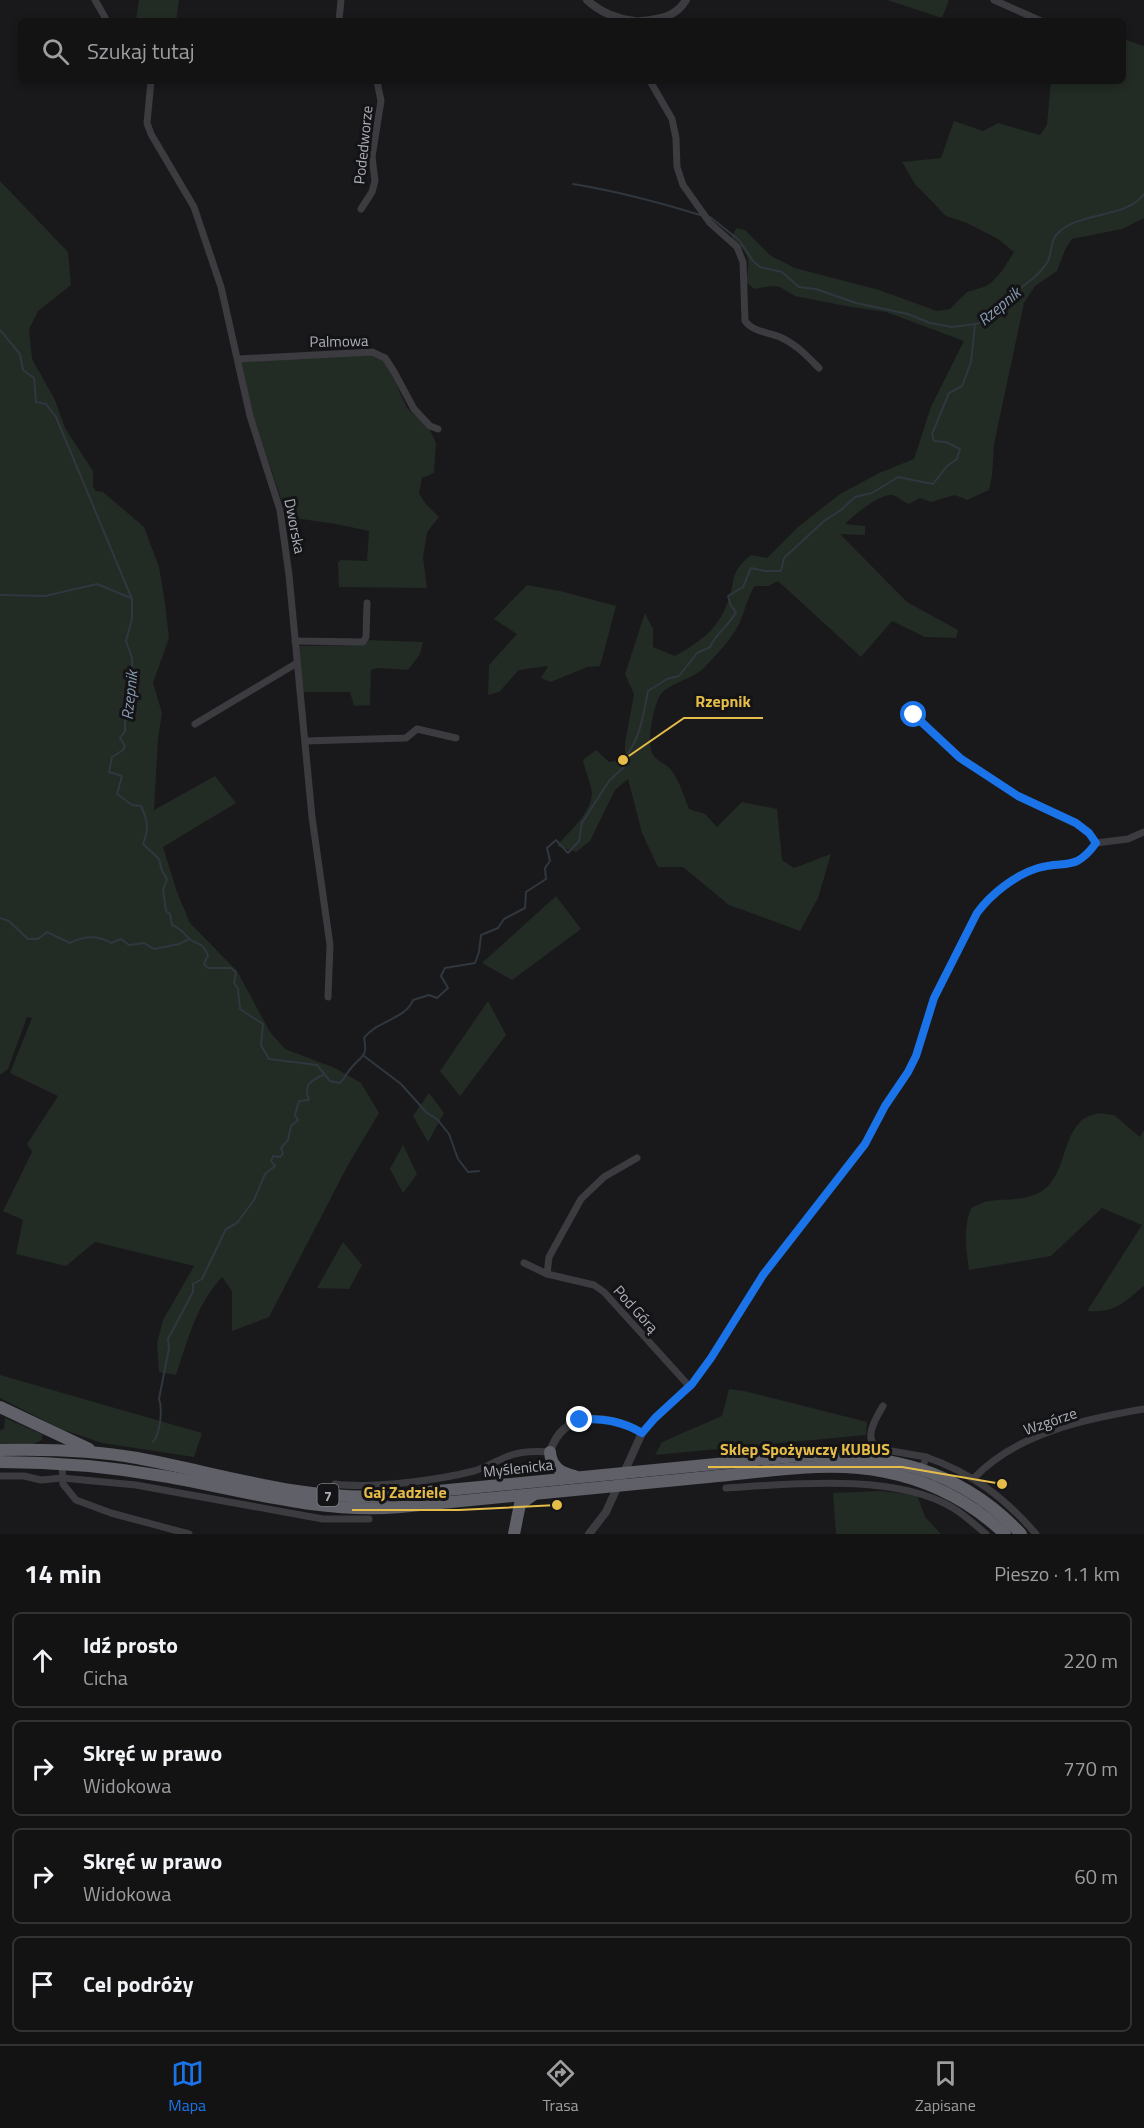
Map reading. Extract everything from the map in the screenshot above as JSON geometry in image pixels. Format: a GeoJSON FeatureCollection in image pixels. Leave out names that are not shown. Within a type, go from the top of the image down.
{"type":"FeatureCollection","features":[{"type":"Feature","properties":{"kind":"highway"},"geometry":{"type":"LineString","coordinates":[[0,1407],[96,1452]]}},
{"type":"Feature","properties":{"kind":"highway"},"geometry":{"type":"LineString","coordinates":[[41,1449],[50,1438],[46,1428]]}},
{"type":"Feature","properties":{"kind":"highway","name":"Myślenicka"},"geometry":{"type":"LineString","coordinates":[[0,1450],[41,1449],[96,1452],[149,1460],[300,1491],[343,1496],[386,1496],[793,1470],[861,1468],[901,1475],[943,1491],[976,1510],[1005,1534]]}},
{"type":"Feature","properties":{"kind":"highway"},"geometry":{"type":"LineString","coordinates":[[550,1452],[551,1461],[559,1470],[583,1477]]}},
{"type":"Feature","properties":{"kind":"highway"},"geometry":{"type":"LineString","coordinates":[[514,1534],[522,1501],[535,1487],[545,1470],[550,1452]]}},
{"type":"Feature","properties":{"kind":"highway","name":"Myślenicka"},"geometry":{"type":"LineString","coordinates":[[0,1462],[62,1464],[135,1472],[280,1500],[338,1508],[392,1508],[488,1498],[583,1477],[820,1455],[870,1457],[924,1463],[962,1488],[995,1503],[1021,1534]]}},
{"type":"Feature","properties":{"kind":"highway"},"geometry":{"type":"LineString","coordinates":[[488,1498],[507,1504],[513,1509],[516,1519]]}},
{"type":"Feature","properties":{"kind":"street"},"geometry":{"type":"LineString","coordinates":[[95,0],[105,18]]}},
{"type":"Feature","properties":{"kind":"street"},"geometry":{"type":"LineString","coordinates":[[339,18],[341,0]]}},
{"type":"Feature","properties":{"kind":"street"},"geometry":{"type":"LineString","coordinates":[[587,0],[616,18]]}},
{"type":"Feature","properties":{"kind":"street"},"geometry":{"type":"LineString","coordinates":[[660,18],[680,10],[686,0]]}},
{"type":"Feature","properties":{"kind":"street"},"geometry":{"type":"LineString","coordinates":[[994,0],[1034,18]]}},
{"type":"Feature","properties":{"kind":"street","name":"Dworska"},"geometry":{"type":"LineString","coordinates":[[151,84],[147,123],[151,134],[194,207],[221,287],[250,416],[280,510],[290,577],[312,817],[330,945],[328,997]]}},
{"type":"Feature","properties":{"kind":"street","name":"Podedworze"},"geometry":{"type":"LineString","coordinates":[[361,208],[372,192],[375,181],[372,157],[381,102],[378,84]]}},
{"type":"Feature","properties":{"kind":"street"},"geometry":{"type":"LineString","coordinates":[[652,84],[672,119],[676,138],[677,167],[683,185],[710,223],[737,247],[743,262],[745,321],[749,327],[780,338],[799,348],[819,368]]}},
{"type":"Feature","properties":{"kind":"street","name":"Palmowa"},"geometry":{"type":"LineString","coordinates":[[238,358],[372,352],[385,358],[414,409],[430,426],[438,429]]}},
{"type":"Feature","properties":{"kind":"street"},"geometry":{"type":"LineString","coordinates":[[295,641],[363,642],[366,637],[367,603]]}},
{"type":"Feature","properties":{"kind":"street"},"geometry":{"type":"LineString","coordinates":[[195,724],[297,663]]}},
{"type":"Feature","properties":{"kind":"street"},"geometry":{"type":"LineString","coordinates":[[914,715],[960,758],[1018,796],[1076,823],[1089,833],[1096,843]]}},
{"type":"Feature","properties":{"kind":"street"},"geometry":{"type":"LineString","coordinates":[[305,741],[406,738],[417,729],[456,738]]}},
{"type":"Feature","properties":{"kind":"street"},"geometry":{"type":"LineString","coordinates":[[589,1534],[606,1512],[642,1433],[655,1418],[690,1387],[763,1275],[865,1144],[916,1056],[934,998],[980,908],[994,894],[1026,872],[1070,864],[1089,853],[1096,843],[1128,838],[1144,832]]}},
{"type":"Feature","properties":{"kind":"street"},"geometry":{"type":"LineString","coordinates":[[547,1274],[549,1257],[581,1199],[604,1177],[638,1158]]}},
{"type":"Feature","properties":{"kind":"street","name":"Pod Górą"},"geometry":{"type":"LineString","coordinates":[[524,1263],[547,1274],[594,1285],[604,1292],[690,1387]]}},
{"type":"Feature","properties":{"kind":"street"},"geometry":{"type":"LineString","coordinates":[[883,1406],[871,1428],[874,1446],[924,1463],[952,1466],[974,1478],[995,1503],[1021,1517],[1036,1534]]}},
{"type":"Feature","properties":{"kind":"street","name":"Wzgórze"},"geometry":{"type":"LineString","coordinates":[[974,1478],[1003,1454],[1043,1434],[1144,1408]]}},
{"type":"Feature","properties":{"kind":"street"},"geometry":{"type":"LineString","coordinates":[[550,1452],[560,1432],[580,1420],[609,1421],[642,1433]]}},
{"type":"Feature","properties":{"kind":"street","name":"Myślenicka"},"geometry":{"type":"LineString","coordinates":[[335,1484],[392,1483],[449,1477],[477,1471],[512,1455],[550,1452]]}},
{"type":"Feature","properties":{"kind":"street"},"geometry":{"type":"LineString","coordinates":[[62,1464],[62,1478],[70,1495],[79,1502],[189,1534]]}},
{"type":"Feature","properties":{"kind":"street"},"geometry":{"type":"LineString","coordinates":[[0,1476],[24,1476],[41,1480],[62,1478],[136,1485],[323,1519],[369,1519]]}},
{"type":"Feature","properties":{"kind":"street"},"geometry":{"type":"LineString","coordinates":[[726,1488],[804,1484],[884,1486],[903,1489],[931,1497],[955,1508],[986,1534]]}},
{"type":"Feature","properties":{"kind":"shaded area"},"geometry":{"type":"Polygon","coordinates":[[[139,0],[179,0],[176,18],[136,18],[139,0]]]}},
{"type":"Feature","properties":{"kind":"shaded area"},"geometry":{"type":"Polygon","coordinates":[[[887,0],[949,0],[942,18],[887,0]]]}},
{"type":"Feature","properties":{"kind":"shaded area"},"geometry":{"type":"Polygon","coordinates":[[[1126,40],[1144,46],[1144,218],[1122,229],[1072,239],[1057,271],[1035,286],[1024,303],[994,444],[989,490],[967,500],[955,495],[931,502],[920,498],[909,504],[892,495],[880,498],[845,524],[865,526],[865,535],[840,534],[907,602],[958,630],[956,638],[925,637],[892,621],[861,657],[778,581],[768,586],[755,586],[732,636],[704,668],[665,690],[658,699],[653,714],[652,753],[672,771],[689,809],[705,814],[717,827],[742,802],[777,809],[782,860],[794,868],[831,854],[818,898],[800,931],[729,905],[683,867],[658,867],[642,833],[628,779],[615,790],[590,841],[576,852],[557,846],[579,822],[591,801],[592,790],[583,760],[596,750],[609,762],[625,759],[625,743],[634,694],[625,674],[645,613],[653,629],[653,647],[675,656],[701,639],[720,619],[729,599],[735,575],[751,555],[767,558],[798,527],[840,494],[879,473],[914,459],[931,407],[964,341],[886,312],[795,296],[780,287],[754,289],[746,282],[747,257],[742,249],[730,239],[737,228],[745,230],[771,256],[795,268],[879,290],[937,311],[950,309],[967,292],[991,283],[1014,252],[998,239],[967,223],[946,216],[915,184],[902,162],[941,158],[954,121],[983,131],[998,123],[1040,135],[1047,125],[1051,84],[1126,84],[1126,40]]]}},
{"type":"Feature","properties":{"kind":"shaded area"},"geometry":{"type":"Polygon","coordinates":[[[0,181],[68,252],[71,285],[38,311],[29,329],[32,359],[55,400],[65,428],[93,471],[93,487],[96,491],[103,492],[144,527],[159,567],[169,638],[153,683],[162,713],[158,739],[154,810],[215,776],[236,803],[163,847],[177,892],[190,923],[237,971],[270,1032],[285,1049],[335,1068],[361,1083],[379,1113],[348,1165],[269,1317],[232,1331],[232,1291],[222,1277],[199,1311],[176,1375],[159,1372],[157,1343],[163,1320],[194,1266],[95,1242],[66,1266],[16,1254],[23,1220],[3,1211],[32,1152],[27,1144],[58,1096],[10,1073],[32,1018],[27,1017],[8,1069],[0,1075],[0,181]]]}},
{"type":"Feature","properties":{"kind":"shaded area"},"geometry":{"type":"Polygon","coordinates":[[[367,354],[377,356],[387,364],[407,408],[430,430],[436,443],[434,473],[422,478],[419,493],[439,517],[427,532],[423,557],[427,588],[339,587],[338,562],[341,560],[367,561],[369,531],[287,517],[249,403],[241,363],[244,360],[367,354]]]}},
{"type":"Feature","properties":{"kind":"shaded area"},"geometry":{"type":"Polygon","coordinates":[[[527,585],[616,606],[600,666],[587,667],[551,682],[541,678],[548,666],[519,670],[499,692],[488,695],[489,665],[517,634],[494,619],[527,585]]]}},
{"type":"Feature","properties":{"kind":"shaded area"},"geometry":{"type":"Polygon","coordinates":[[[367,640],[423,642],[420,654],[408,670],[377,668],[371,670],[370,705],[354,706],[350,692],[303,692],[298,646],[363,645],[367,640]]]}},
{"type":"Feature","properties":{"kind":"shaded area"},"geometry":{"type":"Polygon","coordinates":[[[556,896],[581,929],[512,980],[482,963],[556,896]]]}},
{"type":"Feature","properties":{"kind":"shaded area"},"geometry":{"type":"Polygon","coordinates":[[[488,1001],[506,1035],[460,1096],[440,1071],[488,1001]]]}},
{"type":"Feature","properties":{"kind":"shaded area"},"geometry":{"type":"Polygon","coordinates":[[[429,1093],[444,1113],[428,1142],[413,1116],[429,1093]]]}},
{"type":"Feature","properties":{"kind":"shaded area"},"geometry":{"type":"Polygon","coordinates":[[[1098,1113],[1114,1115],[1140,1137],[1144,1130],[1144,1286],[1118,1306],[1105,1310],[1087,1311],[1142,1225],[1102,1208],[1051,1256],[969,1270],[966,1231],[971,1208],[987,1201],[1027,1197],[1041,1192],[1058,1171],[1075,1129],[1083,1120],[1098,1113]]]}},
{"type":"Feature","properties":{"kind":"shaded area"},"geometry":{"type":"Polygon","coordinates":[[[403,1145],[417,1174],[403,1193],[390,1169],[403,1145]]]}},
{"type":"Feature","properties":{"kind":"shaded area"},"geometry":{"type":"Polygon","coordinates":[[[343,1242],[362,1265],[349,1289],[317,1288],[343,1242]]]}},
{"type":"Feature","properties":{"kind":"shaded area"},"geometry":{"type":"Polygon","coordinates":[[[0,1375],[202,1433],[194,1457],[102,1443],[61,1429],[0,1398],[0,1375]]]}},
{"type":"Feature","properties":{"kind":"shaded area"},"geometry":{"type":"Polygon","coordinates":[[[729,1389],[867,1422],[866,1435],[655,1455],[662,1442],[722,1416],[729,1389]]]}},
{"type":"Feature","properties":{"kind":"shaded area"},"geometry":{"type":"Polygon","coordinates":[[[5,1418],[42,1434],[42,1440],[33,1444],[0,1444],[0,1430],[4,1429],[5,1418]]]}},
{"type":"Feature","properties":{"kind":"shaded area"},"geometry":{"type":"Polygon","coordinates":[[[881,1491],[917,1495],[925,1517],[941,1534],[836,1534],[833,1493],[881,1491]]]}},
{"type":"Feature","properties":{"kind":"waterway"},"geometry":{"type":"LineString","coordinates":[[573,184],[637,197],[700,215]]}},
{"type":"Feature","properties":{"kind":"waterway","name":"Rzepnik"},"geometry":{"type":"LineString","coordinates":[[0,330],[20,354],[23,370],[34,378],[36,402],[46,404],[56,417],[132,599],[132,619],[126,641],[132,658],[133,685],[125,706],[125,731],[120,738],[125,746],[112,757],[109,772],[122,776],[117,794],[132,805],[141,806],[147,829],[143,844],[159,859],[167,879],[163,890],[166,911],[170,914],[172,925],[204,948],[208,955],[204,964],[208,968],[231,968],[236,972],[234,983],[238,989],[240,1009],[263,1024],[261,1045],[269,1059],[317,1065],[330,1081],[340,1083],[365,1052],[364,1038],[369,1032],[404,1012],[413,1000],[429,995],[437,998],[448,988],[441,976],[445,968],[475,963],[481,935],[498,928],[504,919],[525,908],[526,892],[546,879],[545,868],[550,861],[547,848],[556,840],[568,853],[579,841],[582,823],[609,781],[625,766],[623,760],[637,736],[648,691],[667,679],[679,676],[697,653],[710,647],[736,612],[728,596],[743,587],[751,568],[781,571],[784,558],[824,521],[855,497],[872,493],[898,477],[933,484],[947,466],[957,459],[960,449],[946,442],[934,441],[932,434],[949,393],[962,386],[971,362],[975,324],[988,319],[1000,304],[1039,273],[1048,261],[1055,237],[1066,227],[1126,208],[1144,194]]}},
{"type":"Feature","properties":{"kind":"waterway"},"geometry":{"type":"LineString","coordinates":[[710,217],[739,240],[753,261],[760,267],[782,272],[799,287],[816,289],[856,303],[908,314],[930,323],[952,327],[975,324]]}},
{"type":"Feature","properties":{"kind":"waterway"},"geometry":{"type":"LineString","coordinates":[[0,595],[45,596],[97,584],[131,598]]}},
{"type":"Feature","properties":{"kind":"waterway"},"geometry":{"type":"LineString","coordinates":[[0,918],[9,921],[28,939],[38,939],[47,932],[70,943],[91,937],[111,943],[121,939],[129,945],[144,943],[154,949],[179,944],[189,939]]}},
{"type":"Feature","properties":{"kind":"waterway"},"geometry":{"type":"LineString","coordinates":[[364,1056],[401,1084],[427,1113],[437,1119],[449,1134],[458,1159],[468,1172],[479,1171]]}},
{"type":"Feature","properties":{"kind":"waterway"},"geometry":{"type":"LineString","coordinates":[[153,1442],[160,1421],[159,1399],[169,1348],[168,1339],[193,1292],[193,1284],[202,1279],[226,1229],[237,1223],[254,1200],[265,1174],[275,1166],[271,1161],[273,1156],[280,1157],[283,1154],[281,1148],[288,1140],[291,1126],[298,1120],[295,1115],[299,1101],[309,1100],[307,1087],[314,1079],[323,1075]]}},
{"type":"Feature","properties":{"kind":"place","name":"Rzepnik"},"geometry":{"type":"Point","coordinates":[623,760]}},
{"type":"Feature","properties":{"kind":"place","name":"Sklep Spożywczy KUBUS"},"geometry":{"type":"Point","coordinates":[1002,1484]}},
{"type":"Feature","properties":{"kind":"place","name":"Gaj Zadziele"},"geometry":{"type":"Point","coordinates":[557,1505]}},
{"type":"Feature","properties":{"kind":"route"},"geometry":{"type":"LineString","coordinates":[[580,1420],[609,1421],[642,1433],[655,1418],[690,1387],[763,1275],[865,1144],[916,1056],[927,1014],[934,998],[984,903],[1026,872],[1078,861],[1089,853],[1096,843],[1089,833],[1076,823],[1018,796],[960,758],[914,715]]}}]}
